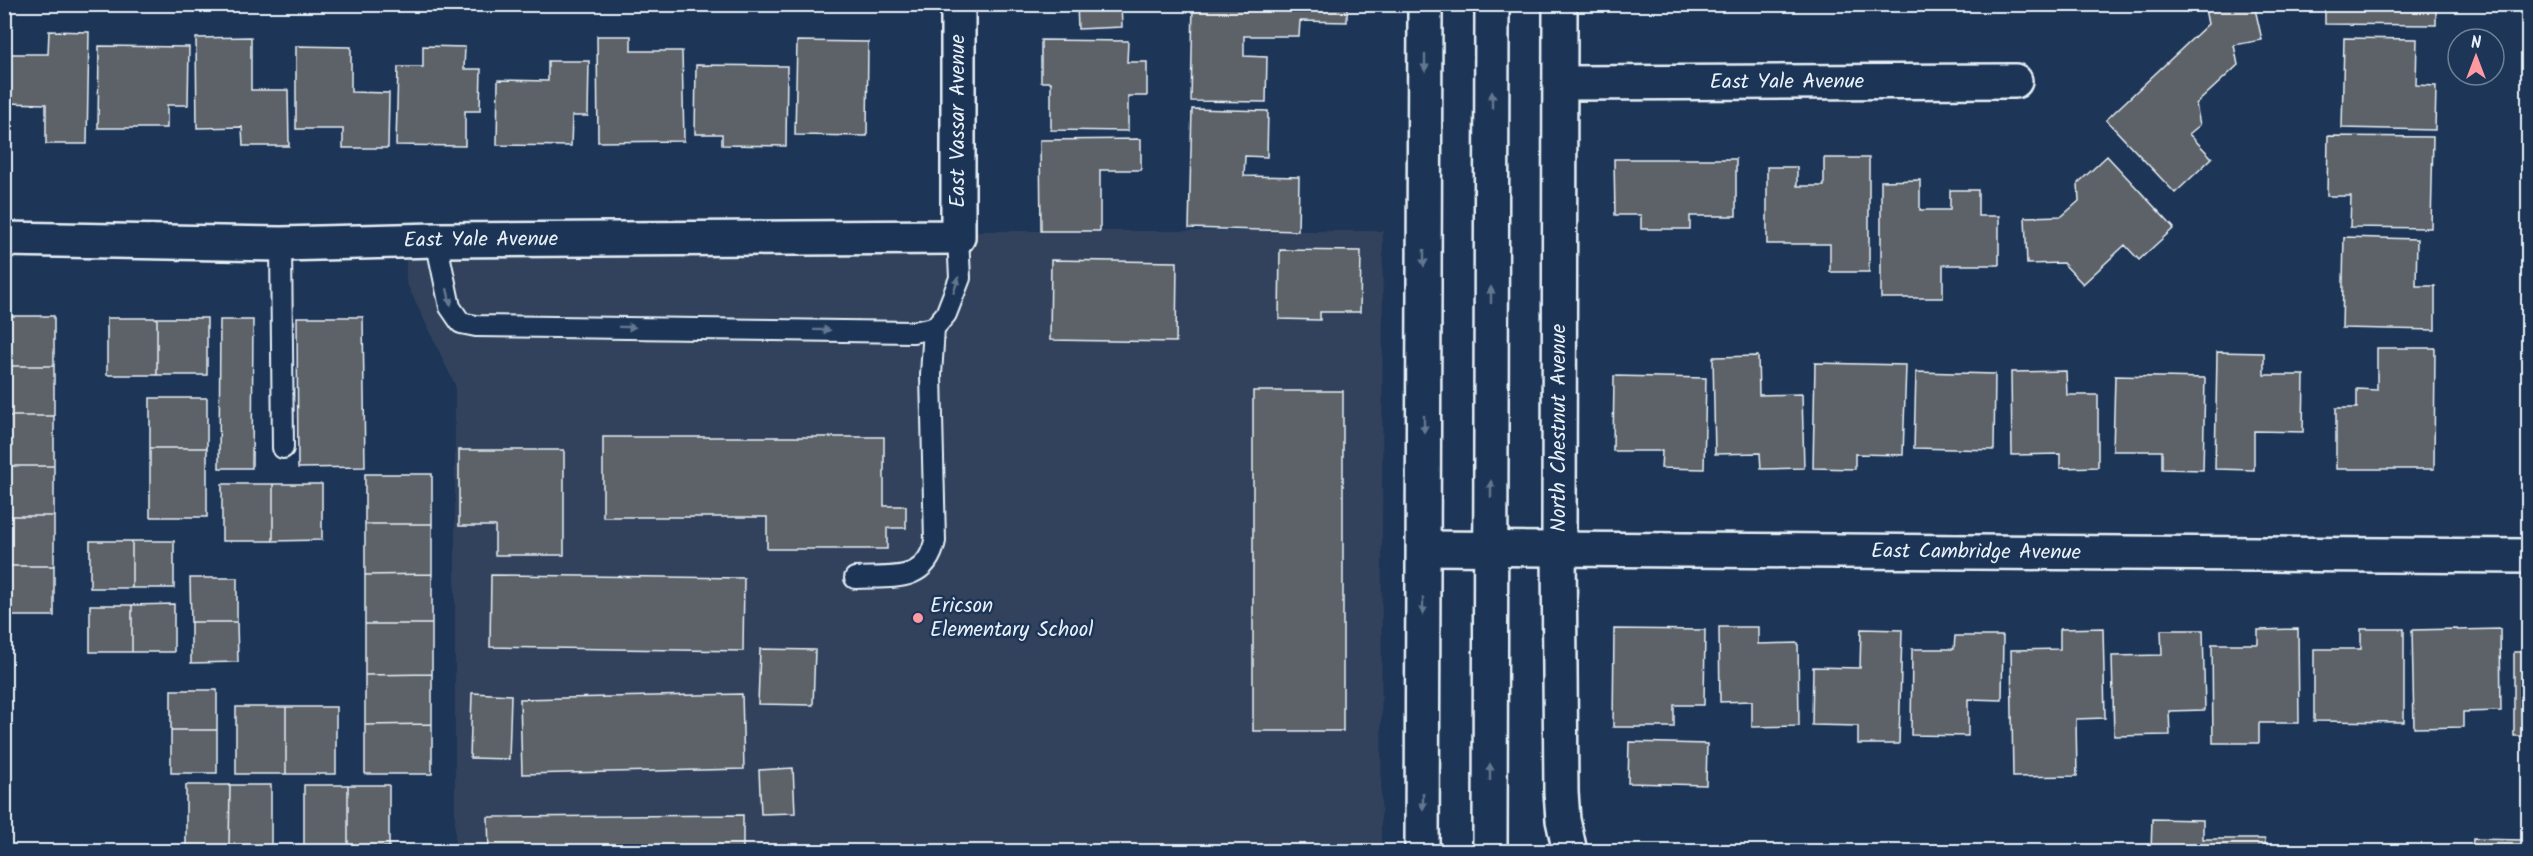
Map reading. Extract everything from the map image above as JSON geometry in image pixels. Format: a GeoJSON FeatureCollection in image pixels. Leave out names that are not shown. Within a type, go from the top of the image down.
{"type":"FeatureCollection","features":[{"type":"Feature","properties":{"kind":"street","name":"East Vassar Avenue"},"geometry":{"type":"LineString","coordinates":[[958,4],[958,237]]}},
{"type":"Feature","properties":{"kind":"street"},"geometry":{"type":"LineString","coordinates":[[1422,852],[1425,4]]}},
{"type":"Feature","properties":{"kind":"street"},"geometry":{"type":"LineString","coordinates":[[1490,852],[1492,4]]}},
{"type":"Feature","properties":{"kind":"street","name":"North Chestnut Avenue"},"geometry":{"type":"LineString","coordinates":[[1560,4],[1561,792],[1563,820],[1570,852]]}},
{"type":"Feature","properties":{"kind":"street","name":"East Yale Avenue"},"geometry":{"type":"LineString","coordinates":[[1561,83],[2015,81]]}},
{"type":"Feature","properties":{"kind":"street","name":"East Yale Avenue"},"geometry":{"type":"LineString","coordinates":[[4,239],[281,244],[436,240],[958,237]]}},
{"type":"Feature","properties":{"kind":"street","name":"East Cambridge Avenue"},"geometry":{"type":"LineString","coordinates":[[1424,548],[2529,556]]}},
{"type":"Feature","properties":{"kind":"lane"},"geometry":{"type":"LineString","coordinates":[[855,578],[907,575],[922,567],[931,557],[935,541],[931,375],[934,328],[946,314],[960,278],[958,237]]}},
{"type":"Feature","properties":{"kind":"lane"},"geometry":{"type":"LineString","coordinates":[[436,240],[450,307],[461,323],[476,326],[913,332],[934,328]]}},
{"type":"Feature","properties":{"kind":"lane"},"geometry":{"type":"LineString","coordinates":[[281,244],[283,448]]}},
{"type":"Feature","properties":{"kind":"shaded area","name":"Ericson Elementary School"},"geometry":{"type":"Polygon","coordinates":[[[406,231],[1383,231],[1381,851],[455,851],[455,385],[406,282],[406,231]]]}},
{"type":"Feature","properties":{"kind":"building"},"geometry":{"type":"Polygon","coordinates":[[[1077,4],[1121,4],[1122,27],[1078,29],[1077,4]]]}},
{"type":"Feature","properties":{"kind":"building"},"geometry":{"type":"Polygon","coordinates":[[[1193,4],[1347,4],[1347,22],[1300,21],[1299,36],[1244,36],[1244,56],[1267,57],[1266,102],[1191,101],[1193,4]]]}},
{"type":"Feature","properties":{"kind":"building"},"geometry":{"type":"Polygon","coordinates":[[[2204,4],[2254,4],[2262,40],[2234,45],[2238,65],[2196,104],[2200,125],[2189,134],[2212,158],[2175,193],[2106,120],[2208,24],[2204,4]]]}},
{"type":"Feature","properties":{"kind":"building"},"geometry":{"type":"Polygon","coordinates":[[[2325,4],[2436,4],[2436,25],[2325,24],[2325,4]]]}},
{"type":"Feature","properties":{"kind":"building"},"geometry":{"type":"Polygon","coordinates":[[[49,31],[89,32],[87,144],[46,144],[46,104],[4,103],[4,54],[48,54],[49,31]]]}},
{"type":"Feature","properties":{"kind":"building"},"geometry":{"type":"Polygon","coordinates":[[[597,36],[631,36],[631,51],[682,51],[684,141],[598,142],[597,36]]]}},
{"type":"Feature","properties":{"kind":"building"},"geometry":{"type":"Polygon","coordinates":[[[251,37],[251,90],[288,90],[289,146],[243,146],[242,127],[197,128],[196,38],[251,37]]]}},
{"type":"Feature","properties":{"kind":"building"},"geometry":{"type":"Polygon","coordinates":[[[2344,38],[2417,39],[2416,85],[2436,86],[2435,130],[2342,128],[2344,38]]]}},
{"type":"Feature","properties":{"kind":"building"},"geometry":{"type":"Polygon","coordinates":[[[1041,40],[1128,41],[1127,62],[1147,62],[1147,96],[1128,96],[1128,131],[1051,130],[1051,82],[1041,82],[1041,40]]]}},
{"type":"Feature","properties":{"kind":"building"},"geometry":{"type":"Polygon","coordinates":[[[797,41],[868,42],[867,136],[795,135],[797,41]]]}},
{"type":"Feature","properties":{"kind":"building"},"geometry":{"type":"Polygon","coordinates":[[[99,46],[189,47],[188,105],[167,105],[167,128],[98,128],[99,46]]]}},
{"type":"Feature","properties":{"kind":"building"},"geometry":{"type":"Polygon","coordinates":[[[296,46],[351,47],[351,92],[389,93],[388,148],[343,148],[343,129],[296,129],[296,46]]]}},
{"type":"Feature","properties":{"kind":"building"},"geometry":{"type":"Polygon","coordinates":[[[423,46],[465,47],[464,69],[481,69],[480,111],[465,111],[465,146],[396,145],[398,67],[423,67],[423,46]]]}},
{"type":"Feature","properties":{"kind":"building"},"geometry":{"type":"Polygon","coordinates":[[[548,61],[589,61],[588,116],[572,116],[571,146],[497,145],[498,80],[548,81],[548,61]]]}},
{"type":"Feature","properties":{"kind":"building"},"geometry":{"type":"Polygon","coordinates":[[[696,65],[787,66],[786,146],[722,145],[722,134],[695,134],[696,65]]]}},
{"type":"Feature","properties":{"kind":"building"},"geometry":{"type":"Polygon","coordinates":[[[1192,109],[1268,111],[1267,157],[1245,156],[1244,176],[1299,177],[1298,231],[1189,228],[1192,109]]]}},
{"type":"Feature","properties":{"kind":"building"},"geometry":{"type":"Polygon","coordinates":[[[2328,136],[2433,137],[2431,228],[2350,227],[2351,196],[2327,196],[2328,136]]]}},
{"type":"Feature","properties":{"kind":"building"},"geometry":{"type":"Polygon","coordinates":[[[1141,139],[1141,170],[1100,170],[1100,231],[1041,231],[1040,140],[1141,139]]]}},
{"type":"Feature","properties":{"kind":"building"},"geometry":{"type":"Polygon","coordinates":[[[2107,156],[2174,228],[2139,260],[2125,245],[2083,284],[2063,263],[2027,264],[2025,217],[2062,216],[2079,201],[2078,183],[2107,156]]]}},
{"type":"Feature","properties":{"kind":"building"},"geometry":{"type":"Polygon","coordinates":[[[1824,158],[1869,158],[1869,272],[1830,272],[1830,244],[1767,244],[1767,167],[1797,167],[1797,186],[1824,186],[1824,158]]]}},
{"type":"Feature","properties":{"kind":"building"},"geometry":{"type":"Polygon","coordinates":[[[1614,159],[1736,159],[1736,216],[1690,216],[1690,229],[1641,229],[1641,215],[1615,215],[1614,159]]]}},
{"type":"Feature","properties":{"kind":"building"},"geometry":{"type":"Polygon","coordinates":[[[1920,180],[1920,210],[1950,210],[1950,190],[1978,190],[1978,216],[1999,216],[1999,265],[1943,265],[1943,298],[1881,298],[1881,181],[1920,180]]]}},
{"type":"Feature","properties":{"kind":"building"},"geometry":{"type":"Polygon","coordinates":[[[2344,237],[2417,239],[2416,286],[2435,286],[2435,330],[2342,328],[2344,237]]]}},
{"type":"Feature","properties":{"kind":"building"},"geometry":{"type":"Polygon","coordinates":[[[1280,250],[1361,251],[1360,312],[1320,312],[1320,320],[1279,319],[1280,250]]]}},
{"type":"Feature","properties":{"kind":"building"},"geometry":{"type":"Polygon","coordinates":[[[1051,260],[1177,262],[1176,342],[1050,340],[1051,260]]]}},
{"type":"Feature","properties":{"kind":"building"},"geometry":{"type":"Polygon","coordinates":[[[4,316],[54,316],[54,366],[4,366],[4,316]]]}},
{"type":"Feature","properties":{"kind":"building"},"geometry":{"type":"Polygon","coordinates":[[[297,317],[363,317],[365,467],[298,468],[297,317]]]}},
{"type":"Feature","properties":{"kind":"building"},"geometry":{"type":"Polygon","coordinates":[[[107,318],[157,318],[157,375],[107,375],[107,318]]]}},
{"type":"Feature","properties":{"kind":"building"},"geometry":{"type":"Polygon","coordinates":[[[157,318],[207,318],[207,375],[157,375],[157,318]]]}},
{"type":"Feature","properties":{"kind":"building"},"geometry":{"type":"Polygon","coordinates":[[[220,320],[253,320],[252,468],[219,468],[220,320]]]}},
{"type":"Feature","properties":{"kind":"building"},"geometry":{"type":"Polygon","coordinates":[[[2377,348],[2435,348],[2434,469],[2336,469],[2336,408],[2357,408],[2357,389],[2377,390],[2377,348]]]}},
{"type":"Feature","properties":{"kind":"building"},"geometry":{"type":"Polygon","coordinates":[[[2217,352],[2264,353],[2264,375],[2304,375],[2303,432],[2254,431],[2254,470],[2215,469],[2217,352]]]}},
{"type":"Feature","properties":{"kind":"building"},"geometry":{"type":"Polygon","coordinates":[[[1758,356],[1759,395],[1802,394],[1804,468],[1761,469],[1760,453],[1715,454],[1713,357],[1758,356]]]}},
{"type":"Feature","properties":{"kind":"building"},"geometry":{"type":"Polygon","coordinates":[[[1815,363],[1906,365],[1903,455],[1855,454],[1855,469],[1813,468],[1815,363]]]}},
{"type":"Feature","properties":{"kind":"building"},"geometry":{"type":"Polygon","coordinates":[[[4,366],[54,366],[54,416],[4,416],[4,366]]]}},
{"type":"Feature","properties":{"kind":"building"},"geometry":{"type":"Polygon","coordinates":[[[2066,371],[2067,395],[2098,395],[2098,467],[2060,468],[2060,454],[2012,455],[2011,372],[2066,371]]]}},
{"type":"Feature","properties":{"kind":"building"},"geometry":{"type":"Polygon","coordinates":[[[1916,372],[1995,374],[1994,450],[1914,448],[1916,372]]]}},
{"type":"Feature","properties":{"kind":"building"},"geometry":{"type":"Polygon","coordinates":[[[1614,376],[1706,378],[1704,469],[1661,468],[1662,451],[1613,451],[1614,376]]]}},
{"type":"Feature","properties":{"kind":"building"},"geometry":{"type":"Polygon","coordinates":[[[2115,376],[2205,378],[2203,470],[2162,469],[2162,451],[2113,451],[2115,376]]]}},
{"type":"Feature","properties":{"kind":"building"},"geometry":{"type":"Polygon","coordinates":[[[1253,391],[1343,391],[1343,731],[1253,731],[1253,391]]]}},
{"type":"Feature","properties":{"kind":"building"},"geometry":{"type":"Polygon","coordinates":[[[150,398],[207,398],[207,448],[150,448],[150,398]]]}},
{"type":"Feature","properties":{"kind":"building"},"geometry":{"type":"Polygon","coordinates":[[[4,416],[54,416],[54,466],[4,466],[4,416]]]}},
{"type":"Feature","properties":{"kind":"building"},"geometry":{"type":"Polygon","coordinates":[[[603,437],[884,437],[884,506],[906,506],[906,528],[887,528],[887,549],[767,549],[767,517],[603,517],[603,437]]]}},
{"type":"Feature","properties":{"kind":"building"},"geometry":{"type":"Polygon","coordinates":[[[150,448],[207,448],[207,517],[150,517],[150,448]]]}},
{"type":"Feature","properties":{"kind":"building"},"geometry":{"type":"Polygon","coordinates":[[[459,450],[564,450],[564,555],[495,555],[495,526],[459,526],[459,450]]]}},
{"type":"Feature","properties":{"kind":"building"},"geometry":{"type":"Polygon","coordinates":[[[4,466],[54,466],[54,516],[4,516],[4,466]]]}},
{"type":"Feature","properties":{"kind":"building"},"geometry":{"type":"Polygon","coordinates":[[[365,474],[432,474],[432,524],[365,524],[365,474]]]}},
{"type":"Feature","properties":{"kind":"building"},"geometry":{"type":"Polygon","coordinates":[[[222,484],[273,484],[273,541],[222,541],[222,484]]]}},
{"type":"Feature","properties":{"kind":"building"},"geometry":{"type":"Polygon","coordinates":[[[273,484],[322,484],[322,540],[273,541],[273,484]]]}},
{"type":"Feature","properties":{"kind":"building"},"geometry":{"type":"Polygon","coordinates":[[[4,516],[54,516],[54,566],[4,566],[4,516]]]}},
{"type":"Feature","properties":{"kind":"building"},"geometry":{"type":"Polygon","coordinates":[[[365,524],[432,524],[432,574],[365,575],[365,524]]]}},
{"type":"Feature","properties":{"kind":"building"},"geometry":{"type":"Polygon","coordinates":[[[90,541],[132,541],[132,588],[90,588],[90,541]]]}},
{"type":"Feature","properties":{"kind":"building"},"geometry":{"type":"Polygon","coordinates":[[[132,541],[174,541],[174,588],[132,588],[132,541]]]}},
{"type":"Feature","properties":{"kind":"building"},"geometry":{"type":"Polygon","coordinates":[[[4,566],[54,566],[54,616],[4,616],[4,566]]]}},
{"type":"Feature","properties":{"kind":"building"},"geometry":{"type":"Polygon","coordinates":[[[432,574],[432,624],[365,624],[365,575],[432,574]]]}},
{"type":"Feature","properties":{"kind":"building"},"geometry":{"type":"Polygon","coordinates":[[[491,575],[744,578],[743,651],[490,647],[491,575]]]}},
{"type":"Feature","properties":{"kind":"building"},"geometry":{"type":"Polygon","coordinates":[[[190,578],[237,578],[237,622],[191,622],[190,578]]]}},
{"type":"Feature","properties":{"kind":"building"},"geometry":{"type":"Polygon","coordinates":[[[174,604],[174,652],[132,652],[132,605],[174,604]]]}},
{"type":"Feature","properties":{"kind":"building"},"geometry":{"type":"Polygon","coordinates":[[[90,605],[132,605],[132,652],[90,652],[90,605]]]}},
{"type":"Feature","properties":{"kind":"building"},"geometry":{"type":"Polygon","coordinates":[[[191,622],[237,622],[238,662],[191,663],[191,622]]]}},
{"type":"Feature","properties":{"kind":"building"},"geometry":{"type":"Polygon","coordinates":[[[365,624],[432,624],[432,674],[365,675],[365,624]]]}},
{"type":"Feature","properties":{"kind":"building"},"geometry":{"type":"Polygon","coordinates":[[[1719,627],[1758,627],[1758,644],[1798,643],[1799,726],[1752,727],[1752,701],[1720,702],[1719,627]]]}},
{"type":"Feature","properties":{"kind":"building"},"geometry":{"type":"Polygon","coordinates":[[[2103,628],[2105,718],[2076,719],[2077,776],[2013,777],[2011,650],[2060,649],[2060,629],[2103,628]]]}},
{"type":"Feature","properties":{"kind":"building"},"geometry":{"type":"Polygon","coordinates":[[[1614,629],[1705,630],[1704,705],[1674,705],[1674,727],[1613,727],[1614,629]]]}},
{"type":"Feature","properties":{"kind":"building"},"geometry":{"type":"Polygon","coordinates":[[[1861,629],[1902,630],[1899,744],[1858,744],[1858,726],[1812,725],[1813,667],[1860,668],[1861,629]]]}},
{"type":"Feature","properties":{"kind":"building"},"geometry":{"type":"Polygon","coordinates":[[[2298,629],[2299,723],[2259,723],[2259,743],[2213,743],[2212,644],[2258,644],[2258,630],[2298,629]]]}},
{"type":"Feature","properties":{"kind":"building"},"geometry":{"type":"Polygon","coordinates":[[[2361,629],[2404,629],[2404,722],[2314,721],[2314,649],[2361,649],[2361,629]]]}},
{"type":"Feature","properties":{"kind":"building"},"geometry":{"type":"Polygon","coordinates":[[[2500,629],[2501,711],[2463,712],[2463,727],[2414,728],[2412,630],[2500,629]]]}},
{"type":"Feature","properties":{"kind":"building"},"geometry":{"type":"Polygon","coordinates":[[[2161,630],[2203,630],[2205,710],[2169,711],[2170,735],[2114,736],[2112,656],[2162,655],[2161,630]]]}},
{"type":"Feature","properties":{"kind":"building"},"geometry":{"type":"Polygon","coordinates":[[[1955,636],[2003,636],[2002,700],[1968,699],[1968,736],[1911,735],[1912,649],[1954,649],[1955,636]]]}},
{"type":"Feature","properties":{"kind":"building"},"geometry":{"type":"Polygon","coordinates":[[[760,649],[815,650],[813,705],[758,704],[760,649]]]}},
{"type":"Feature","properties":{"kind":"building"},"geometry":{"type":"Polygon","coordinates":[[[2514,652],[2528,652],[2528,736],[2514,736],[2514,652]]]}},
{"type":"Feature","properties":{"kind":"building"},"geometry":{"type":"Polygon","coordinates":[[[432,674],[432,724],[365,725],[365,675],[432,674]]]}},
{"type":"Feature","properties":{"kind":"building"},"geometry":{"type":"Polygon","coordinates":[[[171,690],[217,690],[217,730],[171,730],[171,690]]]}},
{"type":"Feature","properties":{"kind":"building"},"geometry":{"type":"Polygon","coordinates":[[[472,693],[511,695],[509,759],[470,758],[472,693]]]}},
{"type":"Feature","properties":{"kind":"building"},"geometry":{"type":"Polygon","coordinates":[[[742,694],[744,769],[522,774],[520,699],[742,694]]]}},
{"type":"Feature","properties":{"kind":"building"},"geometry":{"type":"Polygon","coordinates":[[[236,707],[286,707],[286,774],[236,774],[236,707]]]}},
{"type":"Feature","properties":{"kind":"building"},"geometry":{"type":"Polygon","coordinates":[[[286,707],[336,707],[336,774],[286,774],[286,707]]]}},
{"type":"Feature","properties":{"kind":"building"},"geometry":{"type":"Polygon","coordinates":[[[432,724],[432,774],[365,774],[365,725],[432,724]]]}},
{"type":"Feature","properties":{"kind":"building"},"geometry":{"type":"Polygon","coordinates":[[[171,730],[217,730],[217,773],[171,773],[171,730]]]}},
{"type":"Feature","properties":{"kind":"building"},"geometry":{"type":"Polygon","coordinates":[[[1629,742],[1707,744],[1706,785],[1628,783],[1629,742]]]}},
{"type":"Feature","properties":{"kind":"building"},"geometry":{"type":"Polygon","coordinates":[[[793,768],[795,813],[761,814],[759,770],[793,768]]]}},
{"type":"Feature","properties":{"kind":"building"},"geometry":{"type":"Polygon","coordinates":[[[186,785],[230,785],[229,847],[186,847],[186,785]]]}},
{"type":"Feature","properties":{"kind":"building"},"geometry":{"type":"Polygon","coordinates":[[[230,785],[271,785],[271,847],[229,847],[230,785]]]}},
{"type":"Feature","properties":{"kind":"building"},"geometry":{"type":"Polygon","coordinates":[[[304,785],[348,785],[348,847],[304,847],[304,785]]]}},
{"type":"Feature","properties":{"kind":"building"},"geometry":{"type":"Polygon","coordinates":[[[348,785],[389,785],[389,847],[348,847],[348,785]]]}},
{"type":"Feature","properties":{"kind":"building"},"geometry":{"type":"Polygon","coordinates":[[[2525,810],[2528,810],[2528,852],[2472,852],[2473,839],[2524,840],[2525,810]]]}},
{"type":"Feature","properties":{"kind":"building"},"geometry":{"type":"Polygon","coordinates":[[[743,815],[743,852],[489,852],[488,817],[743,815]]]}},
{"type":"Feature","properties":{"kind":"building"},"geometry":{"type":"Polygon","coordinates":[[[2152,819],[2203,820],[2203,839],[2265,839],[2265,852],[2151,852],[2152,819]]]}},
{"type":"Feature","properties":{"kind":"place","name":"Ericson Elementary School"},"geometry":{"type":"Point","coordinates":[918,618]}}]}
